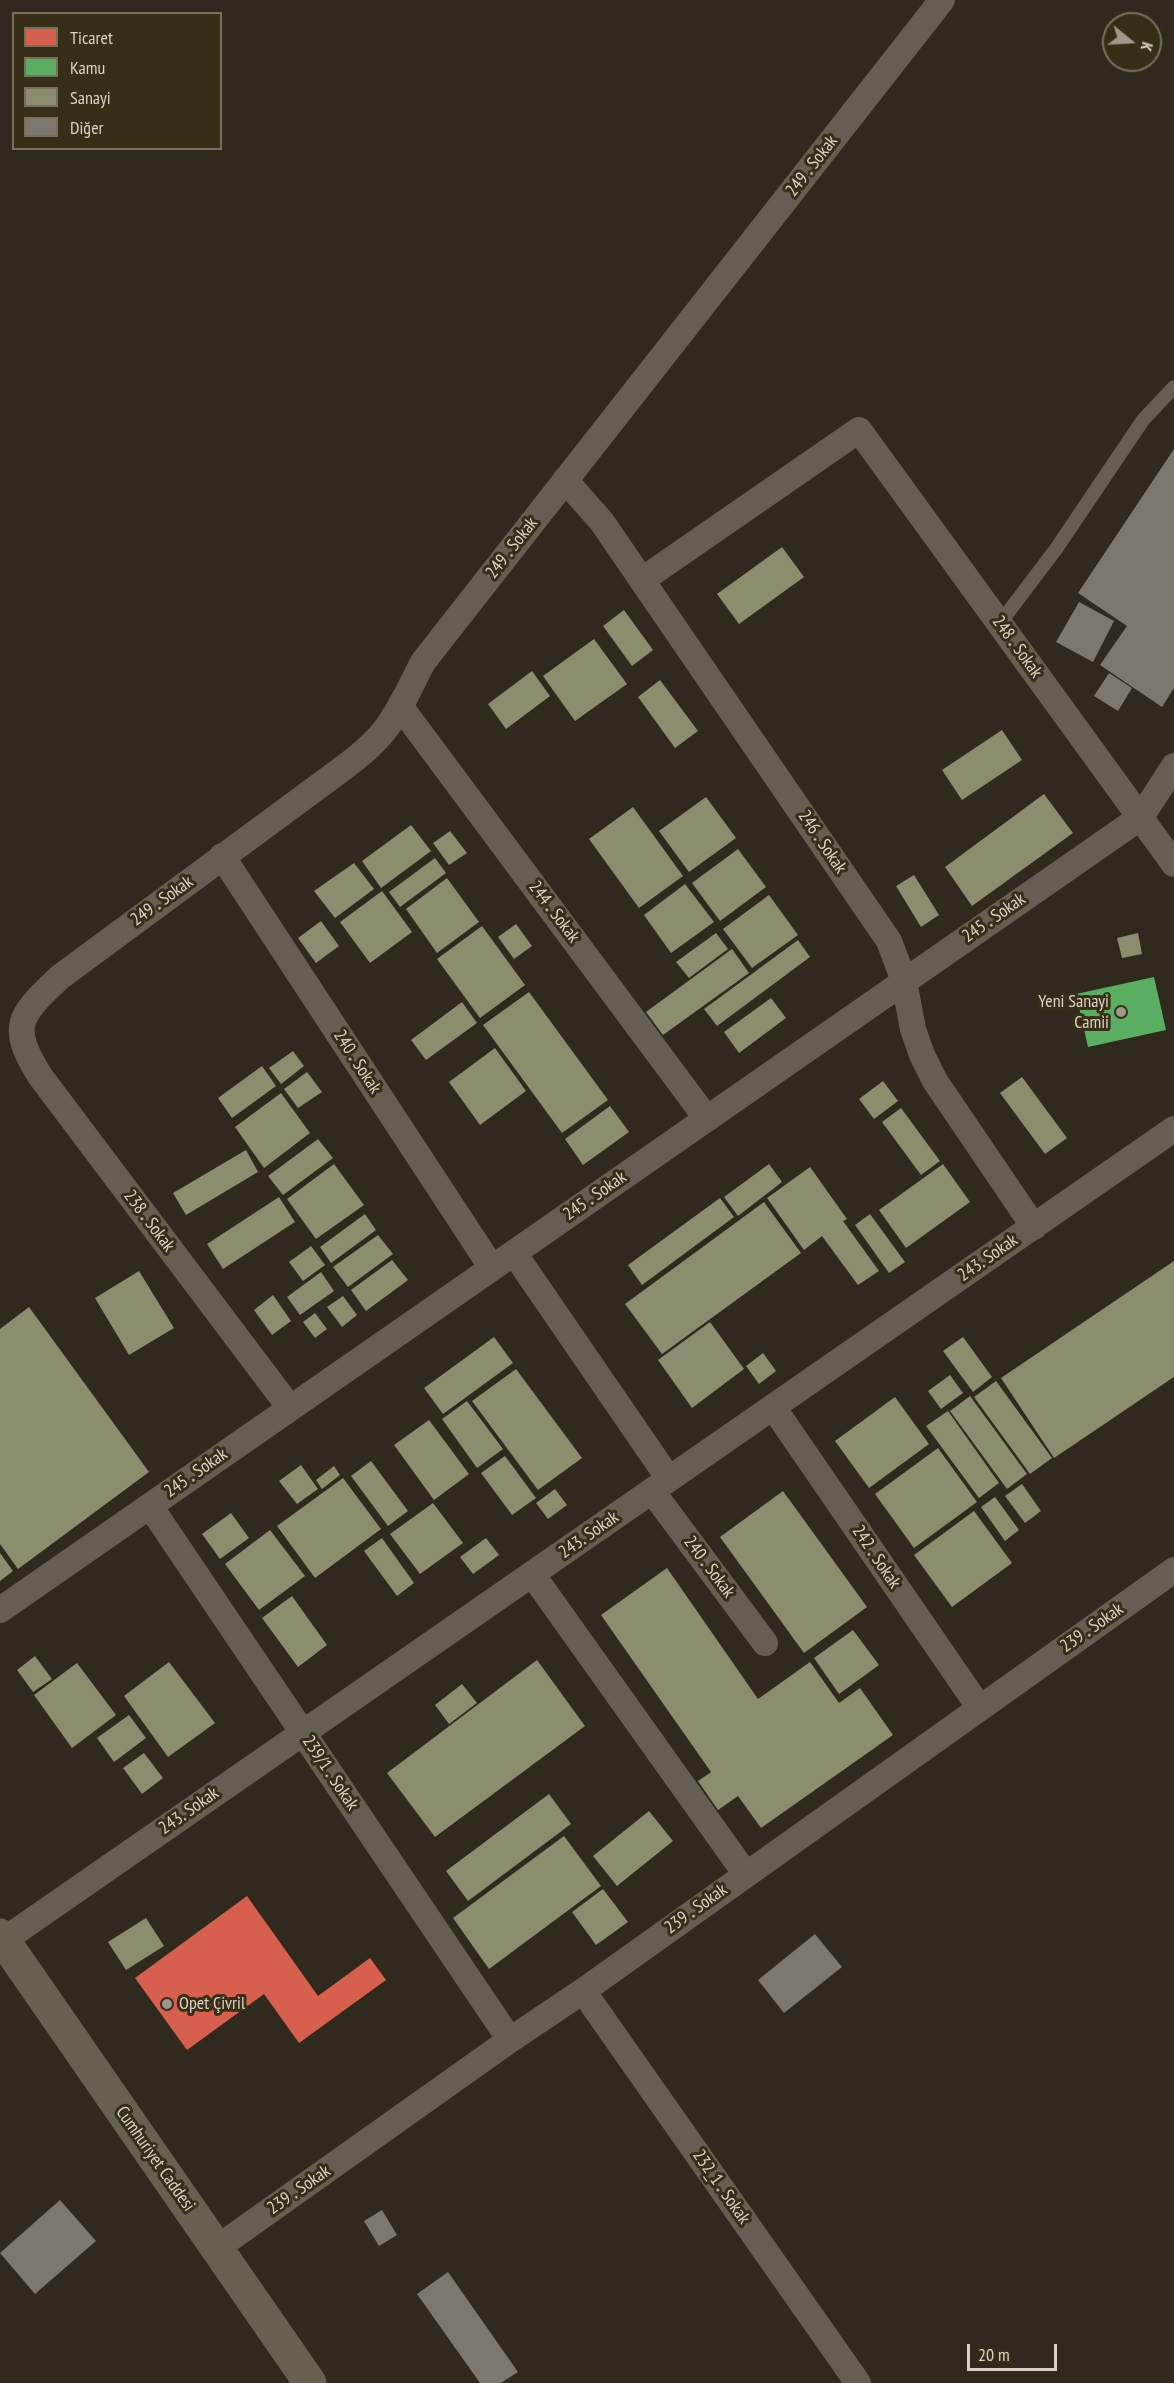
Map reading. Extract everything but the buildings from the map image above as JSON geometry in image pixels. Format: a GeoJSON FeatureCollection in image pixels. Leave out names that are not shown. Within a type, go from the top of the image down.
{"type":"FeatureCollection","features":[{"type":"Feature","properties":{"kind":"main road","name":"Cumhuriyet Caddesi"},"geometry":{"type":"LineString","coordinates":[[2,1938],[310,2383]]}},
{"type":"Feature","properties":{"kind":"street","name":"249 . Sokak"},"geometry":{"type":"LineString","coordinates":[[21,1028],[28,1011],[60,977],[368,749],[384,731],[400,706],[423,662],[942,0]]}},
{"type":"Feature","properties":{"kind":"street","name":"248 . Sokak"},"geometry":{"type":"LineString","coordinates":[[642,580],[859,430],[1174,864]]}},
{"type":"Feature","properties":{"kind":"street","name":"246 . Sokak"},"geometry":{"type":"LineString","coordinates":[[566,480],[592,509],[642,580],[889,941],[904,981],[913,1029],[922,1055],[935,1081],[1034,1227]]}},
{"type":"Feature","properties":{"kind":"street","name":"244 . Sokak"},"geometry":{"type":"LineString","coordinates":[[400,706],[707,1119]]}},
{"type":"Feature","properties":{"kind":"street","name":"245 . Sokak"},"geometry":{"type":"LineString","coordinates":[[0,1610],[1141,817],[1174,766]]}},
{"type":"Feature","properties":{"kind":"street","name":"240 . Sokak"},"geometry":{"type":"LineString","coordinates":[[222,856],[492,1268]]}},
{"type":"Feature","properties":{"kind":"street","name":"238 . Sokak"},"geometry":{"type":"LineString","coordinates":[[21,1028],[22,1045],[40,1076],[290,1408]]}},
{"type":"Feature","properties":{"kind":"street","name":"243. Sokak"},"geometry":{"type":"LineString","coordinates":[[2,1938],[1174,1129]]}},
{"type":"Feature","properties":{"kind":"street","name":"240 . Sokak"},"geometry":{"type":"LineString","coordinates":[[514,1252],[661,1485],[765,1643]]}},
{"type":"Feature","properties":{"kind":"street","name":"242 . Sokak"},"geometry":{"type":"LineString","coordinates":[[773,1407],[979,1707]]}},
{"type":"Feature","properties":{"kind":"street","name":"239/1 . Sokak"},"geometry":{"type":"LineString","coordinates":[[150,1506],[510,2040]]}},
{"type":"Feature","properties":{"kind":"street","name":"239 . Sokak"},"geometry":{"type":"LineString","coordinates":[[217,2248],[510,2040],[583,1991],[1174,1570]]}},
{"type":"Feature","properties":{"kind":"street"},"geometry":{"type":"LineString","coordinates":[[532,1574],[745,1874]]}},
{"type":"Feature","properties":{"kind":"street","name":"232_1 . Sokak"},"geometry":{"type":"LineString","coordinates":[[583,1991],[858,2383]]}},
{"type":"Feature","properties":{"kind":"lane"},"geometry":{"type":"LineString","coordinates":[[1000,623],[1056,549],[1143,420],[1174,387]]}},
{"type":"Feature","properties":{"kind":"place","name":"Yeni Sanayi Camii"},"geometry":{"type":"Point","coordinates":[1121,1012]}},
{"type":"Feature","properties":{"kind":"place","name":"Opet Çivril"},"geometry":{"type":"Point","coordinates":[167,2004]}}]}
